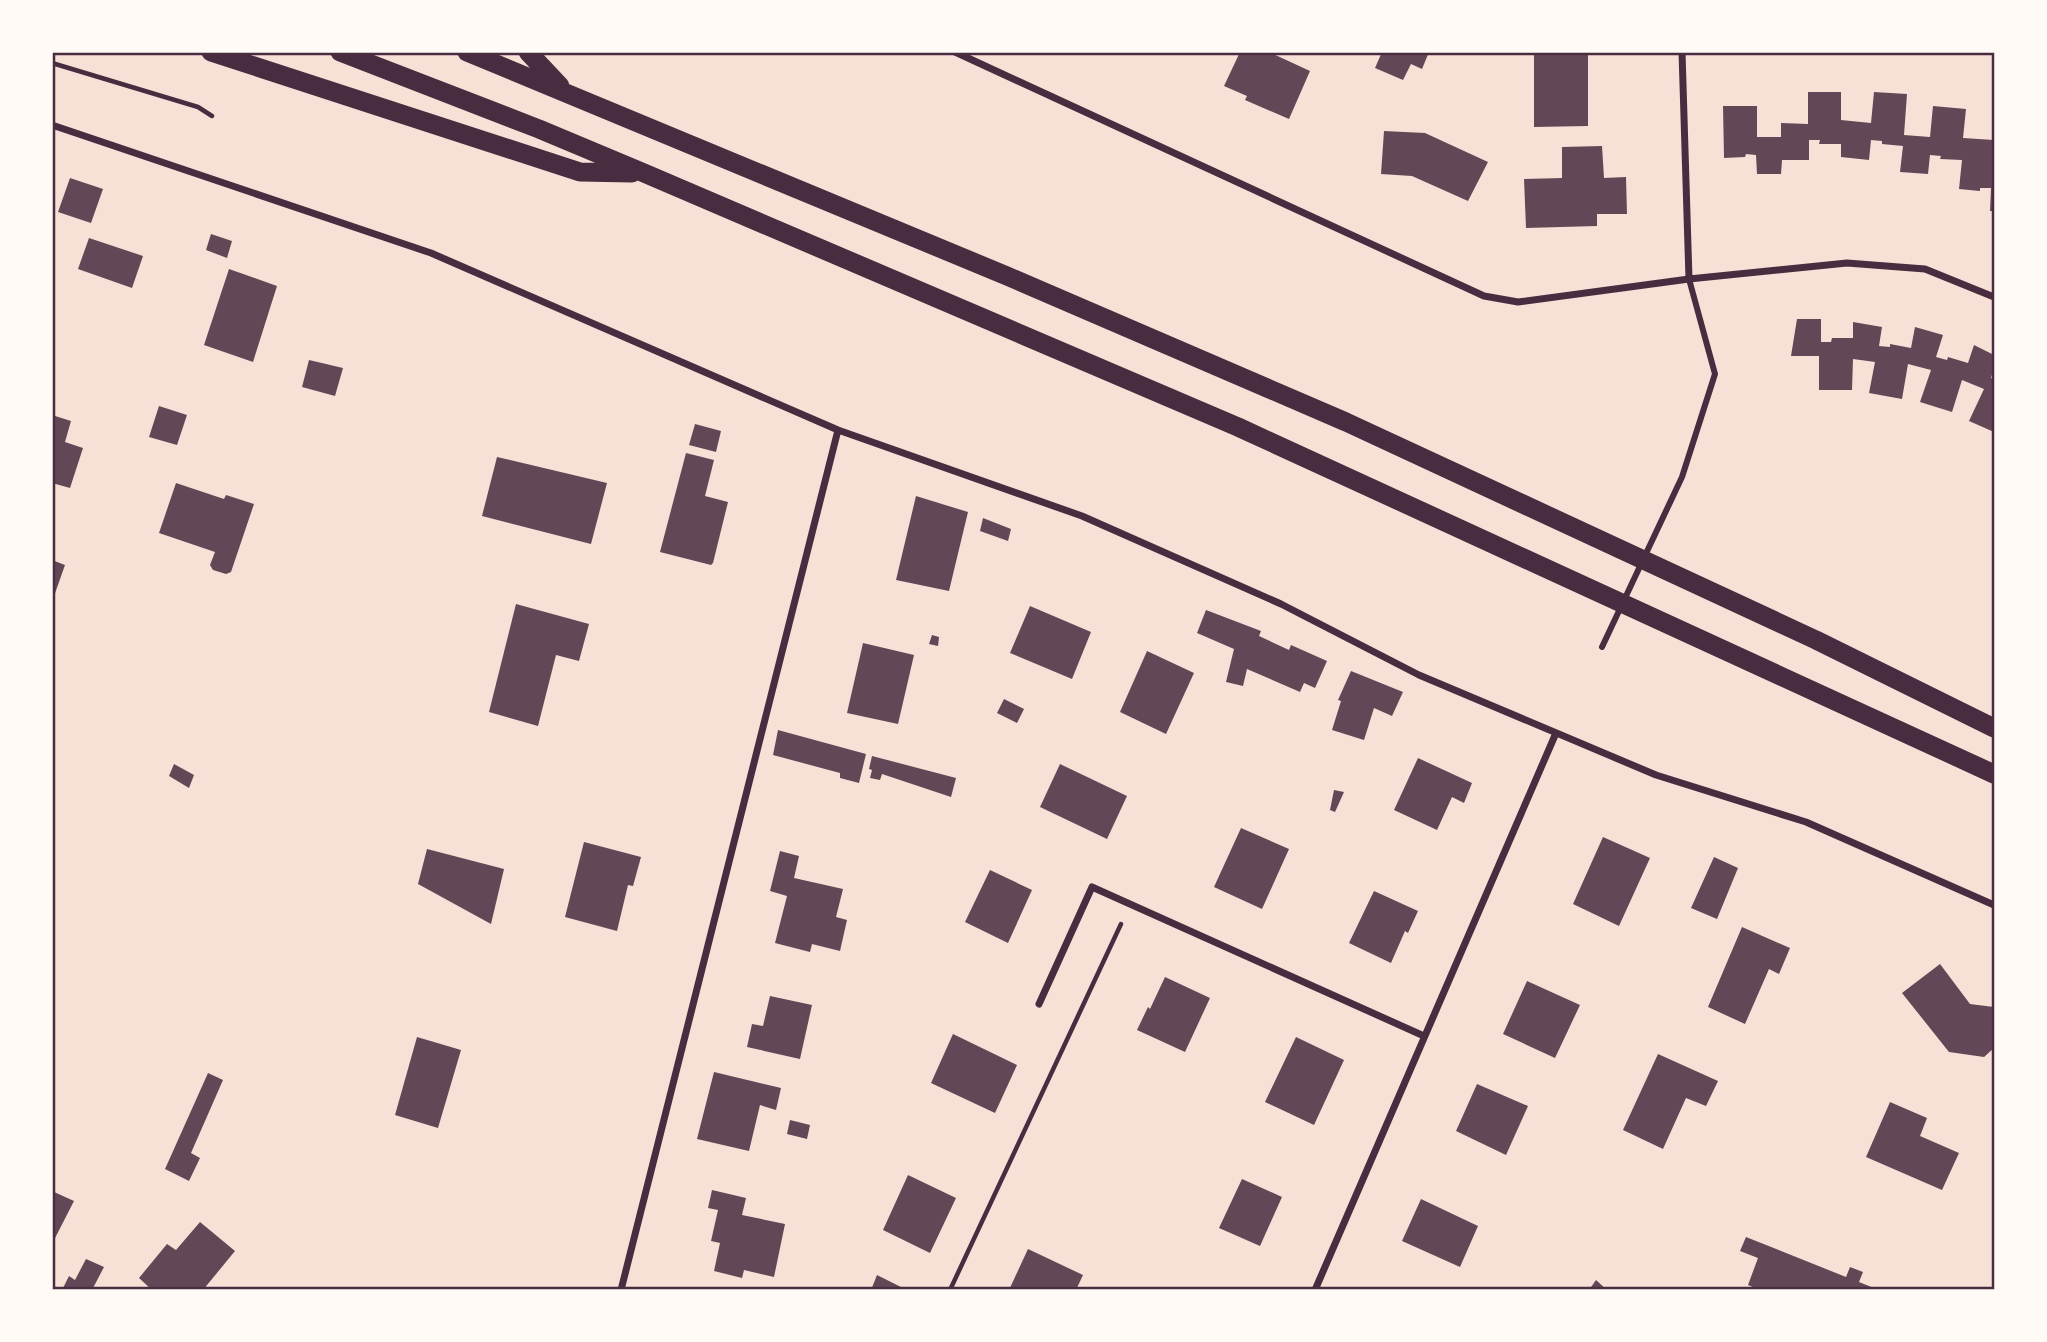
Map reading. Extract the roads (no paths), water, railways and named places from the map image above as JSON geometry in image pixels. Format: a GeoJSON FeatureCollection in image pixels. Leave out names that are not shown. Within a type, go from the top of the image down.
{"type":"FeatureCollection","features":[{"type":"Feature","properties":{"kind":"highway"},"geometry":{"type":"LineString","coordinates":[[212,52],[580,172],[644,173]]}},
{"type":"Feature","properties":{"kind":"highway"},"geometry":{"type":"LineString","coordinates":[[340,52],[539,129],[1238,427],[1994,774]]}},
{"type":"Feature","properties":{"kind":"highway"},"geometry":{"type":"LineString","coordinates":[[467,52],[1007,276],[1346,422],[1816,640],[1994,728]]}},
{"type":"Feature","properties":{"kind":"highway"},"geometry":{"type":"LineString","coordinates":[[528,52],[565,92]]}},
{"type":"Feature","properties":{"kind":"street"},"geometry":{"type":"LineString","coordinates":[[955,52],[1484,296],[1518,302],[1689,279],[1847,263],[1925,269],[1994,297]]}},
{"type":"Feature","properties":{"kind":"street"},"geometry":{"type":"LineString","coordinates":[[1602,647],[1682,477],[1715,374],[1689,279],[1682,52]]}},
{"type":"Feature","properties":{"kind":"street"},"geometry":{"type":"LineString","coordinates":[[52,125],[430,253],[838,430],[1082,516],[1281,604],[1419,675],[1656,775],[1807,822],[1994,905]]}},
{"type":"Feature","properties":{"kind":"street"},"geometry":{"type":"LineString","coordinates":[[621,1290],[838,430]]}},
{"type":"Feature","properties":{"kind":"street"},"geometry":{"type":"LineString","coordinates":[[1315,1290],[1556,733]]}},
{"type":"Feature","properties":{"kind":"street"},"geometry":{"type":"LineString","coordinates":[[1039,1004],[1093,887],[1424,1036]]}}]}
